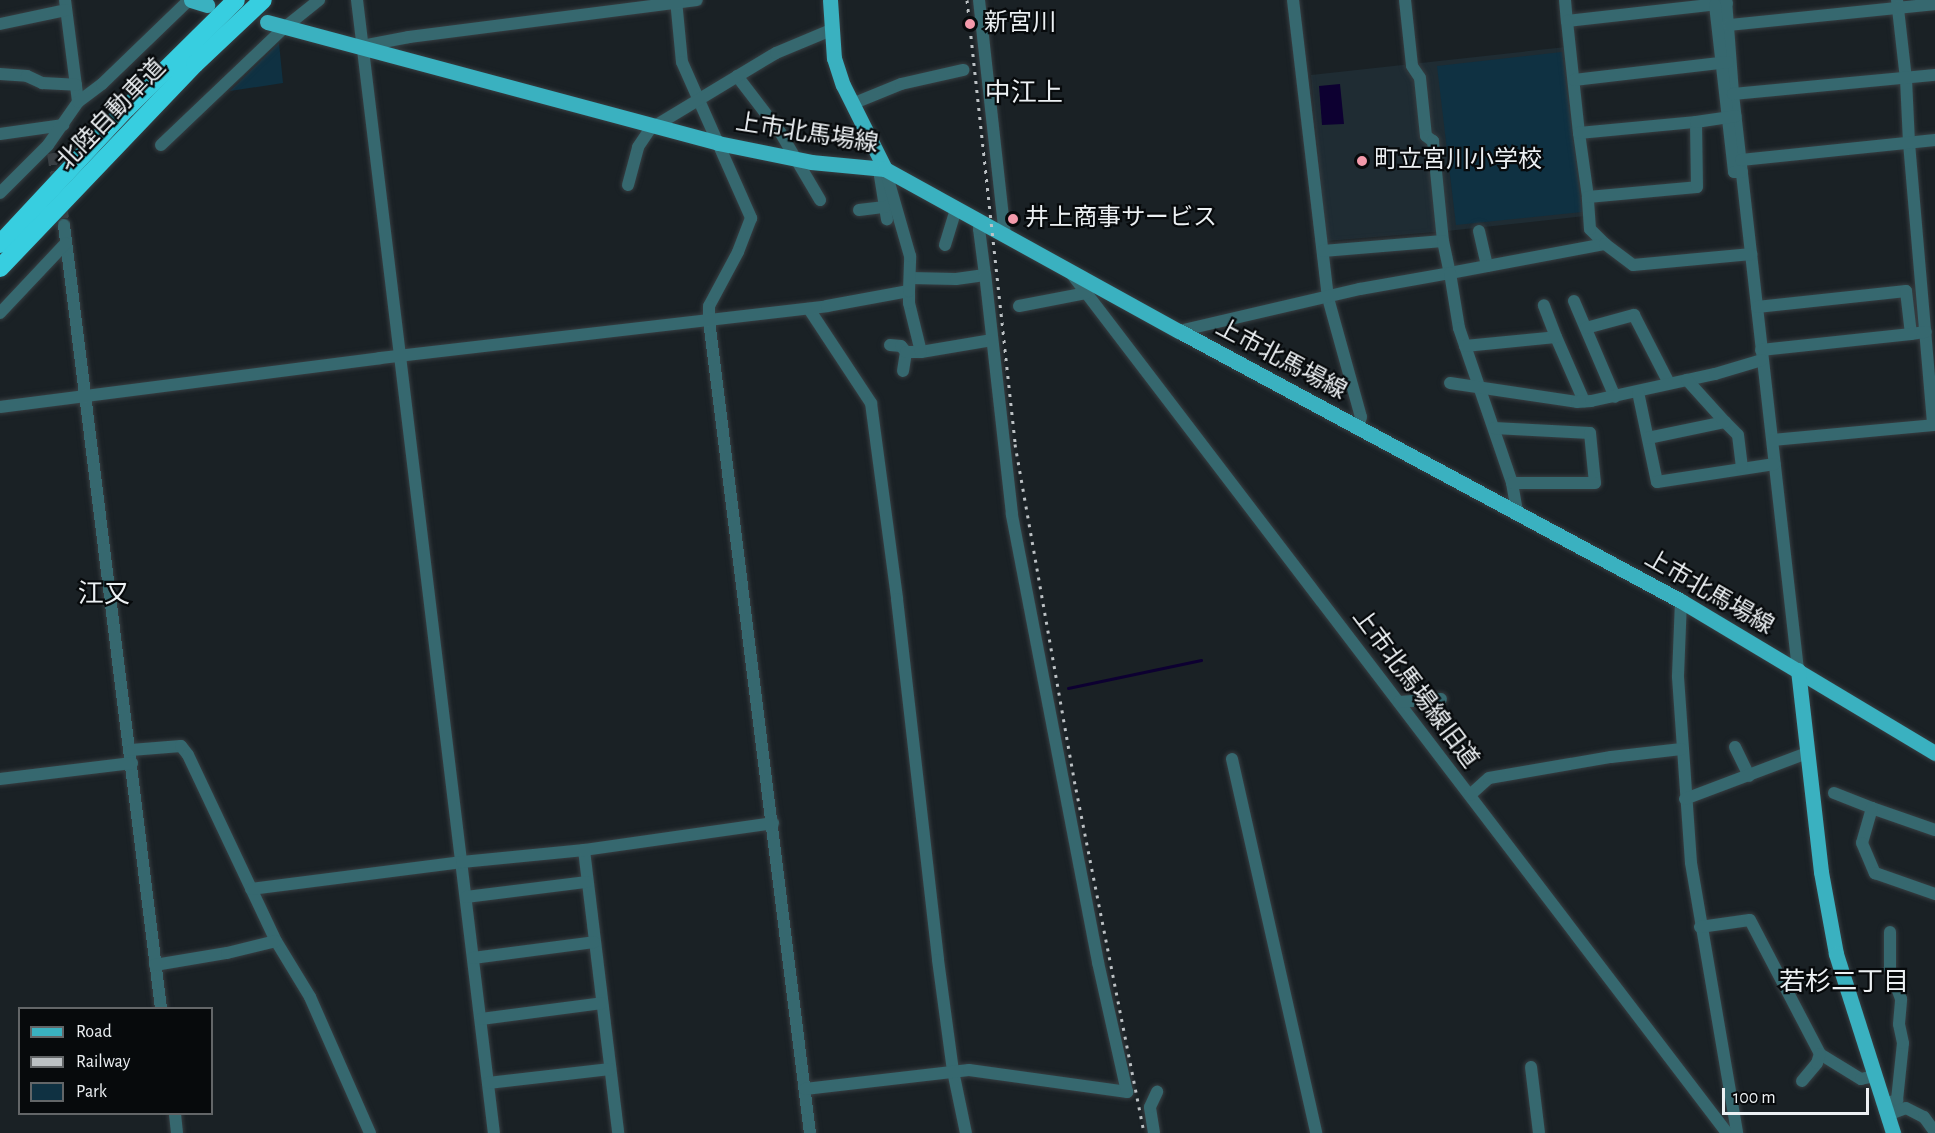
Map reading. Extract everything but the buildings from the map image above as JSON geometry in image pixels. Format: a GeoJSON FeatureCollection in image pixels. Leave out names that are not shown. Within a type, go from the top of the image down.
{"type":"FeatureCollection","features":[{"type":"Feature","properties":{"kind":"highway"},"geometry":{"type":"LineString","coordinates":[[186,50],[231,0]]}},
{"type":"Feature","properties":{"kind":"highway","name":"北陸自動車道"},"geometry":{"type":"LineString","coordinates":[[0,243],[236,0]]}},
{"type":"Feature","properties":{"kind":"highway","name":"北陸自動車道"},"geometry":{"type":"LineString","coordinates":[[0,268],[136,124],[263,0]]}},
{"type":"Feature","properties":{"kind":"highway"},"geometry":{"type":"LineString","coordinates":[[136,124],[274,0]]}},
{"type":"Feature","properties":{"kind":"main road"},"geometry":{"type":"LineString","coordinates":[[190,0],[207,4]]}},
{"type":"Feature","properties":{"kind":"main road"},"geometry":{"type":"LineString","coordinates":[[830,0],[834,58],[852,104],[885,169]]}},
{"type":"Feature","properties":{"kind":"main road","name":"上市北馬場線"},"geometry":{"type":"LineString","coordinates":[[267,22],[718,143],[796,159],[885,169],[1179,331],[1681,601],[1935,753]]}},
{"type":"Feature","properties":{"kind":"main road"},"geometry":{"type":"LineString","coordinates":[[1798,670],[1821,872],[1834,942],[1893,1133]]}},
{"type":"Feature","properties":{"kind":"street"},"geometry":{"type":"LineString","coordinates":[[0,193],[50,149],[78,102],[102,84],[190,0]]}},
{"type":"Feature","properties":{"kind":"street"},"geometry":{"type":"LineString","coordinates":[[161,145],[284,28],[319,0]]}},
{"type":"Feature","properties":{"kind":"street"},"geometry":{"type":"LineString","coordinates":[[357,0],[494,1133]]}},
{"type":"Feature","properties":{"kind":"street"},"geometry":{"type":"LineString","coordinates":[[362,46],[409,37],[697,0]]}},
{"type":"Feature","properties":{"kind":"street"},"geometry":{"type":"LineString","coordinates":[[979,0],[1005,236]]}},
{"type":"Feature","properties":{"kind":"street"},"geometry":{"type":"LineString","coordinates":[[1293,0],[1328,298],[1361,417],[1358,427]]}},
{"type":"Feature","properties":{"kind":"street"},"geometry":{"type":"LineString","coordinates":[[1405,0],[1412,66],[1420,78],[1426,136],[1433,141],[1443,241],[1459,328],[1512,483],[1517,512]]}},
{"type":"Feature","properties":{"kind":"street"},"geometry":{"type":"LineString","coordinates":[[1565,0],[1590,229],[1605,244],[1633,265],[1751,254]]}},
{"type":"Feature","properties":{"kind":"street"},"geometry":{"type":"LineString","coordinates":[[676,1],[680,54],[751,218],[738,252],[709,306],[709,320],[810,1133]]}},
{"type":"Feature","properties":{"kind":"street"},"geometry":{"type":"LineString","coordinates":[[1567,21],[1722,3]]}},
{"type":"Feature","properties":{"kind":"street"},"geometry":{"type":"LineString","coordinates":[[1722,3],[1729,25],[1725,62],[1733,94],[1731,117]]}},
{"type":"Feature","properties":{"kind":"street"},"geometry":{"type":"LineString","coordinates":[[1722,3],[1731,117],[1742,166],[1798,670]]}},
{"type":"Feature","properties":{"kind":"street"},"geometry":{"type":"LineString","coordinates":[[1729,25],[1897,4],[1935,4]]}},
{"type":"Feature","properties":{"kind":"street"},"geometry":{"type":"LineString","coordinates":[[1773,440],[1934,425],[1909,143],[1906,79],[1897,4]]}},
{"type":"Feature","properties":{"kind":"street"},"geometry":{"type":"LineString","coordinates":[[0,24],[65,5],[78,102]]}},
{"type":"Feature","properties":{"kind":"street"},"geometry":{"type":"LineString","coordinates":[[628,185],[638,147],[650,129],[776,53],[831,30]]}},
{"type":"Feature","properties":{"kind":"street"},"geometry":{"type":"LineString","coordinates":[[1574,80],[1725,62]]}},
{"type":"Feature","properties":{"kind":"street"},"geometry":{"type":"LineString","coordinates":[[852,104],[901,84],[963,70]]}},
{"type":"Feature","properties":{"kind":"street"},"geometry":{"type":"LineString","coordinates":[[0,74],[27,76],[42,83],[76,85]]}},
{"type":"Feature","properties":{"kind":"street"},"geometry":{"type":"LineString","coordinates":[[1733,94],[1935,75]]}},
{"type":"Feature","properties":{"kind":"street"},"geometry":{"type":"LineString","coordinates":[[737,76],[780,132],[820,200]]}},
{"type":"Feature","properties":{"kind":"street"},"geometry":{"type":"LineString","coordinates":[[1580,133],[1731,117]]}},
{"type":"Feature","properties":{"kind":"street"},"geometry":{"type":"LineString","coordinates":[[1588,197],[1697,187],[1696,122]]}},
{"type":"Feature","properties":{"kind":"street"},"geometry":{"type":"LineString","coordinates":[[0,134],[63,125]]}},
{"type":"Feature","properties":{"kind":"street"},"geometry":{"type":"LineString","coordinates":[[1742,166],[1935,140]]}},
{"type":"Feature","properties":{"kind":"street"},"geometry":{"type":"LineString","coordinates":[[859,210],[886,213],[880,176],[885,169]]}},
{"type":"Feature","properties":{"kind":"street"},"geometry":{"type":"LineString","coordinates":[[885,169],[910,256],[909,303],[921,352]]}},
{"type":"Feature","properties":{"kind":"street"},"geometry":{"type":"LineString","coordinates":[[945,244],[956,209]]}},
{"type":"Feature","properties":{"kind":"street"},"geometry":{"type":"LineString","coordinates":[[805,1089],[969,1070],[1127,1092],[1098,962],[1012,514],[981,222]]}},
{"type":"Feature","properties":{"kind":"street"},"geometry":{"type":"LineString","coordinates":[[64,225],[131,750],[161,1007]]}},
{"type":"Feature","properties":{"kind":"street"},"geometry":{"type":"LineString","coordinates":[[1479,231],[1487,266]]}},
{"type":"Feature","properties":{"kind":"street"},"geometry":{"type":"LineString","coordinates":[[1323,251],[1443,241]]}},
{"type":"Feature","properties":{"kind":"street"},"geometry":{"type":"LineString","coordinates":[[0,313],[66,243]]}},
{"type":"Feature","properties":{"kind":"street"},"geometry":{"type":"LineString","coordinates":[[1179,331],[1450,273],[1605,244]]}},
{"type":"Feature","properties":{"kind":"street","name":"上市北馬場線旧道"},"geometry":{"type":"LineString","coordinates":[[1069,270],[1728,1133]]}},
{"type":"Feature","properties":{"kind":"street"},"geometry":{"type":"LineString","coordinates":[[0,407],[809,309],[910,285],[986,275]]}},
{"type":"Feature","properties":{"kind":"street"},"geometry":{"type":"LineString","coordinates":[[1757,307],[1906,291],[1911,334]]}},
{"type":"Feature","properties":{"kind":"street"},"geometry":{"type":"LineString","coordinates":[[1019,306],[1086,293]]}},
{"type":"Feature","properties":{"kind":"street"},"geometry":{"type":"LineString","coordinates":[[1574,301],[1615,397]]}},
{"type":"Feature","properties":{"kind":"street"},"geometry":{"type":"LineString","coordinates":[[1544,304],[1584,401]]}},
{"type":"Feature","properties":{"kind":"street"},"geometry":{"type":"LineString","coordinates":[[809,309],[871,403],[921,802],[918,806],[953,1071],[966,1133]]}},
{"type":"Feature","properties":{"kind":"street"},"geometry":{"type":"LineString","coordinates":[[1586,328],[1634,315],[1669,383]]}},
{"type":"Feature","properties":{"kind":"street"},"geometry":{"type":"LineString","coordinates":[[1450,383],[1479,385],[1584,401],[1615,397],[1687,380],[1762,355],[1926,332]]}},
{"type":"Feature","properties":{"kind":"street"},"geometry":{"type":"LineString","coordinates":[[1465,346],[1556,337]]}},
{"type":"Feature","properties":{"kind":"street"},"geometry":{"type":"LineString","coordinates":[[906,352],[921,352],[992,340]]}},
{"type":"Feature","properties":{"kind":"street"},"geometry":{"type":"LineString","coordinates":[[890,345],[901,346],[906,352],[903,370]]}},
{"type":"Feature","properties":{"kind":"street"},"geometry":{"type":"LineString","coordinates":[[1687,380],[1738,435],[1742,467]]}},
{"type":"Feature","properties":{"kind":"street"},"geometry":{"type":"LineString","coordinates":[[1638,392],[1657,482],[1742,467],[1775,464]]}},
{"type":"Feature","properties":{"kind":"street"},"geometry":{"type":"LineString","coordinates":[[1648,438],[1725,422]]}},
{"type":"Feature","properties":{"kind":"street"},"geometry":{"type":"LineString","coordinates":[[1494,428],[1590,433],[1595,483],[1512,483]]}},
{"type":"Feature","properties":{"kind":"street"},"geometry":{"type":"LineString","coordinates":[[1681,601],[1678,676],[1685,799],[1700,927],[1737,1133]]}},
{"type":"Feature","properties":{"kind":"street"},"geometry":{"type":"LineString","coordinates":[[1399,702],[1441,699]]}},
{"type":"Feature","properties":{"kind":"street"},"geometry":{"type":"LineString","coordinates":[[131,750],[181,746],[188,755],[276,941],[310,997],[370,1133]]}},
{"type":"Feature","properties":{"kind":"street"},"geometry":{"type":"LineString","coordinates":[[1735,747],[1749,776]]}},
{"type":"Feature","properties":{"kind":"street"},"geometry":{"type":"LineString","coordinates":[[1470,795],[1490,778],[1621,755],[1682,749]]}},
{"type":"Feature","properties":{"kind":"street"},"geometry":{"type":"LineString","coordinates":[[1685,799],[1807,753]]}},
{"type":"Feature","properties":{"kind":"street"},"geometry":{"type":"LineString","coordinates":[[1232,759],[1316,1133]]}},
{"type":"Feature","properties":{"kind":"street"},"geometry":{"type":"LineString","coordinates":[[0,779],[132,763]]}},
{"type":"Feature","properties":{"kind":"street"},"geometry":{"type":"LineString","coordinates":[[1834,794],[1935,830]]}},
{"type":"Feature","properties":{"kind":"street"},"geometry":{"type":"LineString","coordinates":[[1872,808],[1862,843],[1875,873],[1935,894]]}},
{"type":"Feature","properties":{"kind":"street"},"geometry":{"type":"LineString","coordinates":[[251,889],[462,862],[584,850],[773,823]]}},
{"type":"Feature","properties":{"kind":"street"},"geometry":{"type":"LineString","coordinates":[[584,850],[618,1133]]}},
{"type":"Feature","properties":{"kind":"street"},"geometry":{"type":"LineString","coordinates":[[466,897],[587,882]]}},
{"type":"Feature","properties":{"kind":"street"},"geometry":{"type":"LineString","coordinates":[[1700,927],[1750,920],[1820,1054],[1861,1079],[1874,1076]]}},
{"type":"Feature","properties":{"kind":"street"},"geometry":{"type":"LineString","coordinates":[[1885,1110],[1897,1100],[1903,1043],[1899,1024],[1901,999],[1890,968],[1890,932]]}},
{"type":"Feature","properties":{"kind":"street"},"geometry":{"type":"LineString","coordinates":[[155,964],[227,953],[276,941]]}},
{"type":"Feature","properties":{"kind":"street"},"geometry":{"type":"LineString","coordinates":[[473,958],[594,942]]}},
{"type":"Feature","properties":{"kind":"street"},"geometry":{"type":"LineString","coordinates":[[480,1019],[602,1003]]}},
{"type":"Feature","properties":{"kind":"street"},"geometry":{"type":"LineString","coordinates":[[1802,1081],[1817,1063],[1820,1054]]}},
{"type":"Feature","properties":{"kind":"street"},"geometry":{"type":"LineString","coordinates":[[1532,1067],[1539,1133]]}},
{"type":"Feature","properties":{"kind":"street"},"geometry":{"type":"LineString","coordinates":[[488,1083],[610,1069]]}},
{"type":"Feature","properties":{"kind":"street"},"geometry":{"type":"LineString","coordinates":[[1154,1133],[1150,1107],[1157,1092]]}},
{"type":"Feature","properties":{"kind":"street"},"geometry":{"type":"LineString","coordinates":[[1885,1110],[1906,1108],[1924,1117],[1935,1132]]}},
{"type":"Feature","properties":{"kind":"street"},"geometry":{"type":"LineString","coordinates":[[175,1115],[177,1133]]}},
{"type":"Feature","properties":{"kind":"shaded area"},"geometry":{"type":"Polygon","coordinates":[[[1566,47],[1585,216],[1326,241],[1311,75],[1566,47]]]}},
{"type":"Feature","properties":{"kind":"shaded area"},"geometry":{"type":"Polygon","coordinates":[[[1340,84],[1344,124],[1322,125],[1319,86],[1340,84]]]}},
{"type":"Feature","properties":{"kind":"green space"},"geometry":{"type":"Polygon","coordinates":[[[279,43],[283,83],[230,91],[279,43]]]}},
{"type":"Feature","properties":{"kind":"green space"},"geometry":{"type":"Polygon","coordinates":[[[1562,52],[1582,212],[1456,225],[1437,66],[1562,52]]]}},
{"type":"Feature","properties":{"kind":"waterway"},"geometry":{"type":"LineString","coordinates":[[1068,688],[1201,660]]}},
{"type":"Feature","properties":{"kind":"tunnel"},"geometry":{"type":"LineString","coordinates":[[53,153],[64,225]]}},
{"type":"Feature","properties":{"kind":"railway"},"geometry":{"type":"LineString","coordinates":[[967,0],[1015,444],[1076,789],[1144,1133]]}},
{"type":"Feature","properties":{"kind":"place","name":"新宮川"},"geometry":{"type":"Point","coordinates":[970,24]}},
{"type":"Feature","properties":{"kind":"place","name":"町立宮川小学校"},"geometry":{"type":"Point","coordinates":[1362,161]}},
{"type":"Feature","properties":{"kind":"place","name":"井上商事サービス"},"geometry":{"type":"Point","coordinates":[1013,219]}},
{"type":"Feature","properties":{"kind":"district","name":"中江上"},"geometry":{"type":"Point","coordinates":[1024,94]}},
{"type":"Feature","properties":{"kind":"district","name":"江又"},"geometry":{"type":"Point","coordinates":[104,595]}},
{"type":"Feature","properties":{"kind":"district","name":"若杉二丁目"},"geometry":{"type":"Point","coordinates":[1844,983]}}]}
